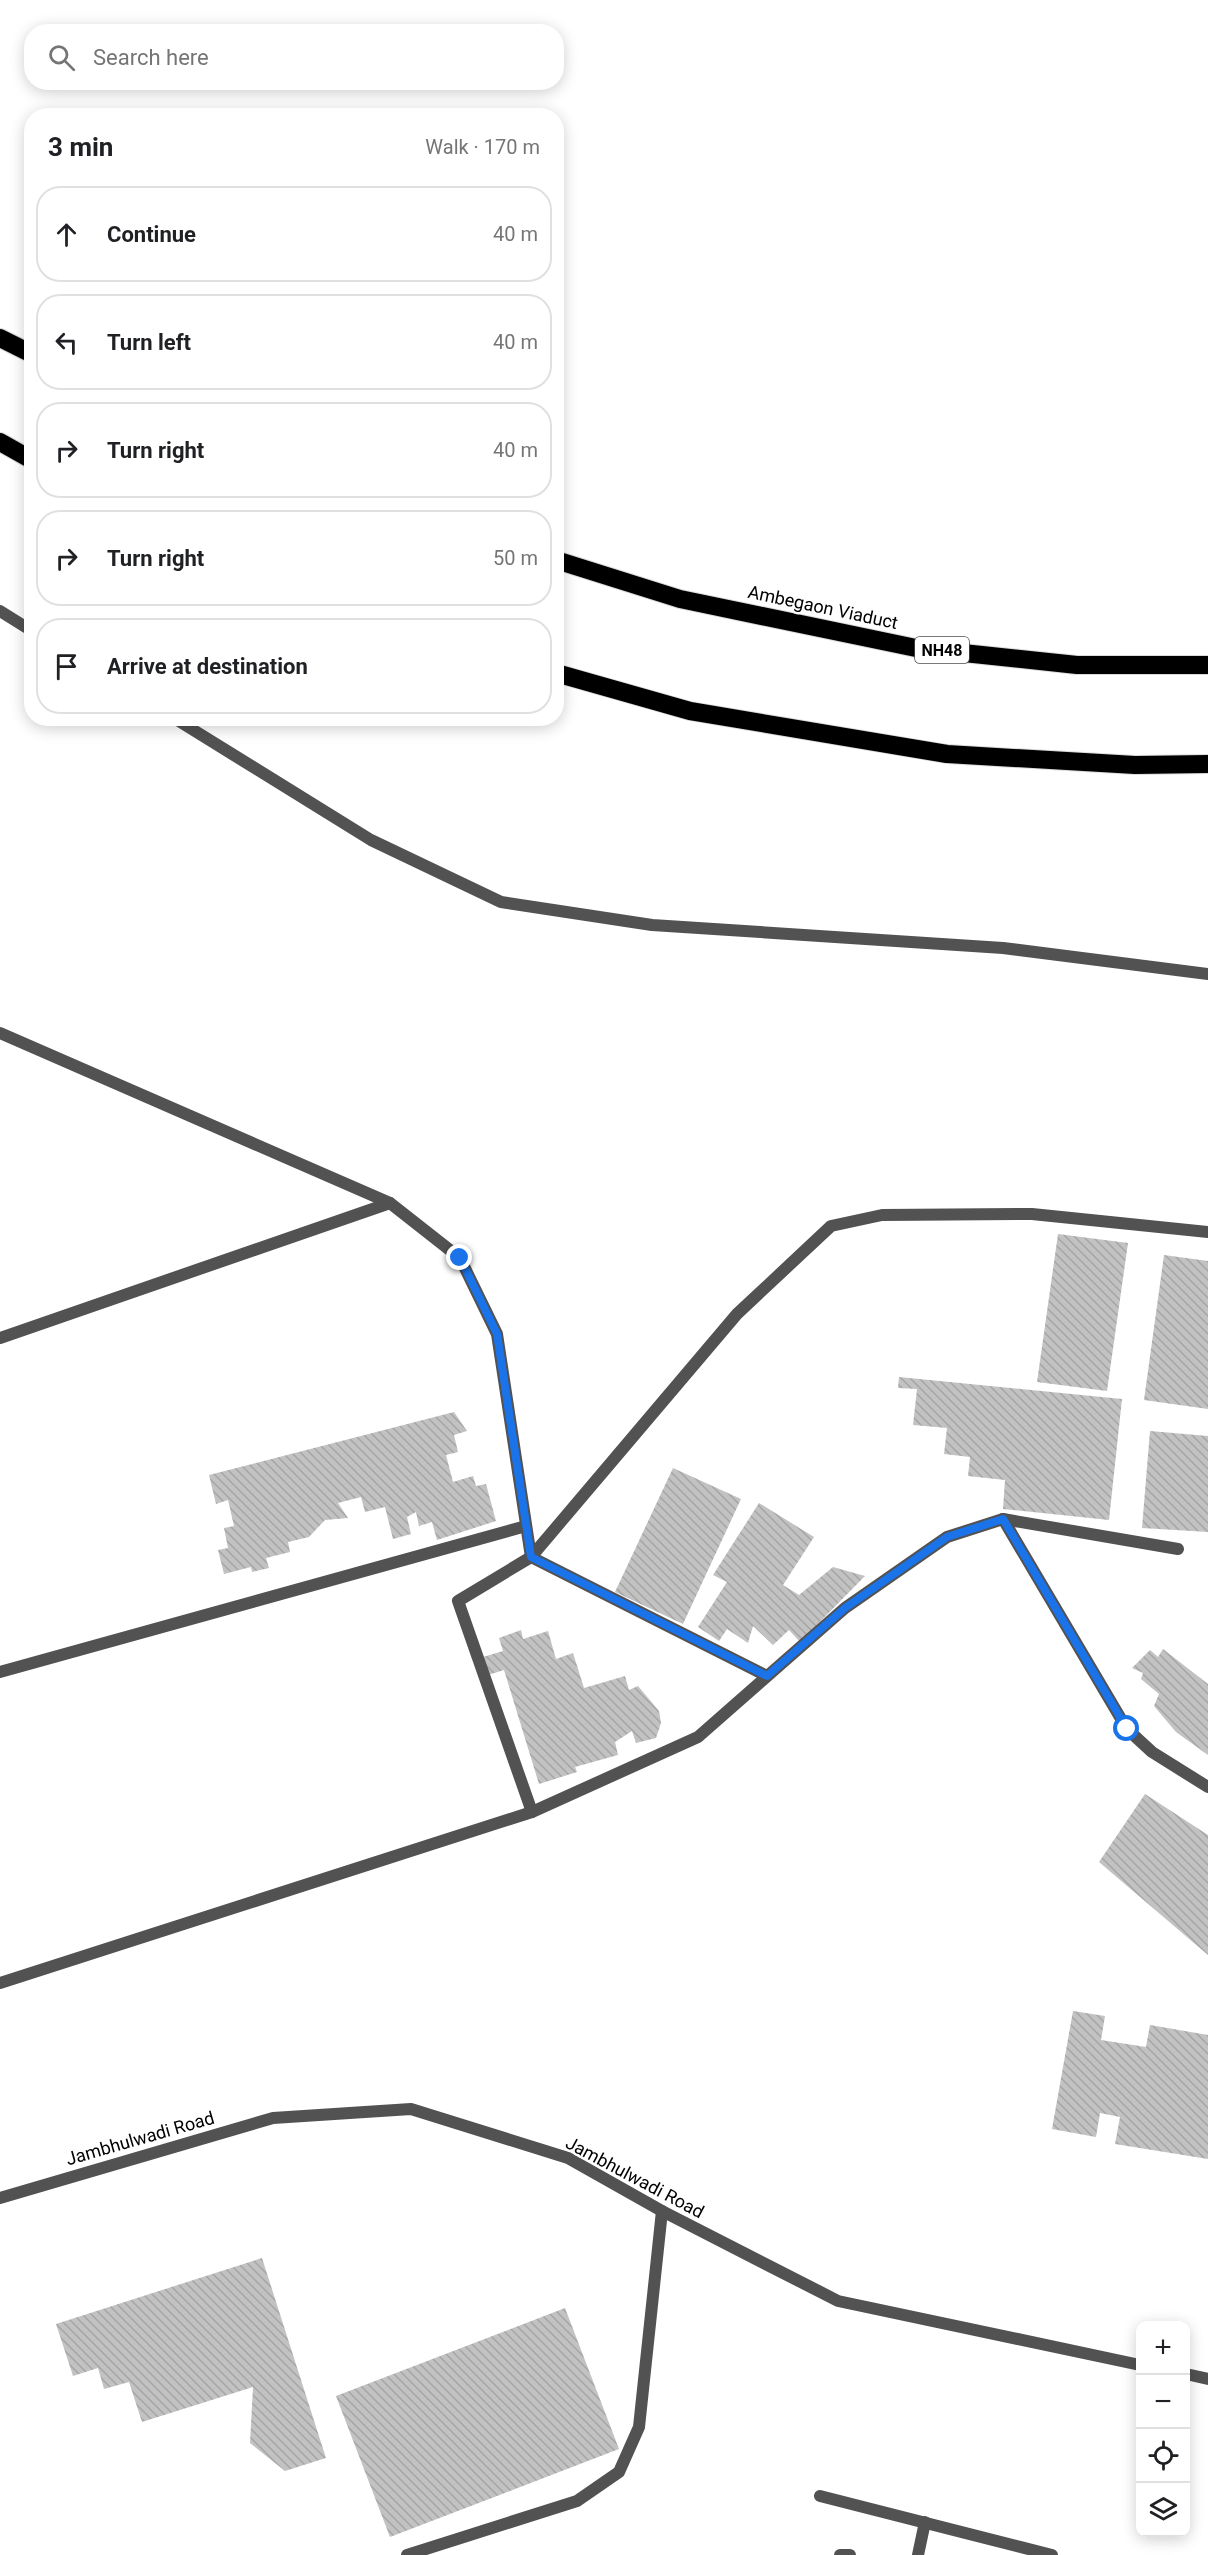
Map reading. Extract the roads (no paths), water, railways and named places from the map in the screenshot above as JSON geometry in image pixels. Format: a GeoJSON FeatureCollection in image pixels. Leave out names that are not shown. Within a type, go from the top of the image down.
{"type":"FeatureCollection","features":[{"type":"Feature","properties":{"kind":"highway"},"geometry":{"type":"LineString","coordinates":[[0,338],[24,350]]}},
{"type":"Feature","properties":{"kind":"highway"},"geometry":{"type":"LineString","coordinates":[[0,442],[24,456]]}},
{"type":"Feature","properties":{"kind":"highway","name":"Ambegaon Viaduct"},"geometry":{"type":"LineString","coordinates":[[564,563],[680,599],[916,648],[1077,665],[1208,665]]}},
{"type":"Feature","properties":{"kind":"highway"},"geometry":{"type":"LineString","coordinates":[[564,675],[690,711],[947,754],[1135,765],[1208,764]]}},
{"type":"Feature","properties":{"kind":"street"},"geometry":{"type":"LineString","coordinates":[[0,611],[24,626]]}},
{"type":"Feature","properties":{"kind":"street"},"geometry":{"type":"LineString","coordinates":[[187,726],[371,840],[501,902],[652,925],[1003,948],[1208,975]]}},
{"type":"Feature","properties":{"kind":"street"},"geometry":{"type":"LineString","coordinates":[[0,1033],[390,1203],[460,1258],[497,1334],[531,1557]]}},
{"type":"Feature","properties":{"kind":"street"},"geometry":{"type":"LineString","coordinates":[[0,1338],[390,1203]]}},
{"type":"Feature","properties":{"kind":"street"},"geometry":{"type":"LineString","coordinates":[[532,1812],[458,1601],[531,1557],[736,1314],[831,1226],[882,1215],[1032,1214],[1208,1232]]}},
{"type":"Feature","properties":{"kind":"street"},"geometry":{"type":"LineString","coordinates":[[0,1983],[532,1812],[698,1737],[845,1608],[947,1537],[1003,1519],[1178,1549]]}},
{"type":"Feature","properties":{"kind":"street"},"geometry":{"type":"LineString","coordinates":[[1003,1519],[1127,1729],[1152,1752],[1208,1787]]}},
{"type":"Feature","properties":{"kind":"street"},"geometry":{"type":"LineString","coordinates":[[0,1672],[526,1526]]}},
{"type":"Feature","properties":{"kind":"street"},"geometry":{"type":"LineString","coordinates":[[531,1557],[767,1676]]}},
{"type":"Feature","properties":{"kind":"street","name":"Jambhulwadi Road"},"geometry":{"type":"LineString","coordinates":[[0,2198],[273,2118],[411,2109],[568,2158],[662,2211],[838,2301],[1136,2364]]}},
{"type":"Feature","properties":{"kind":"street"},"geometry":{"type":"LineString","coordinates":[[407,2555],[577,2500],[619,2472],[639,2427],[662,2211]]}},
{"type":"Feature","properties":{"kind":"street"},"geometry":{"type":"LineString","coordinates":[[1190,2375],[1208,2379]]}},
{"type":"Feature","properties":{"kind":"street"},"geometry":{"type":"LineString","coordinates":[[820,2496],[1052,2555]]}},
{"type":"Feature","properties":{"kind":"street"},"geometry":{"type":"LineString","coordinates":[[918,2555],[925,2522]]}},
{"type":"Feature","properties":{"kind":"street"},"geometry":{"type":"LineString","coordinates":[[840,2555],[850,2555]]}}]}
